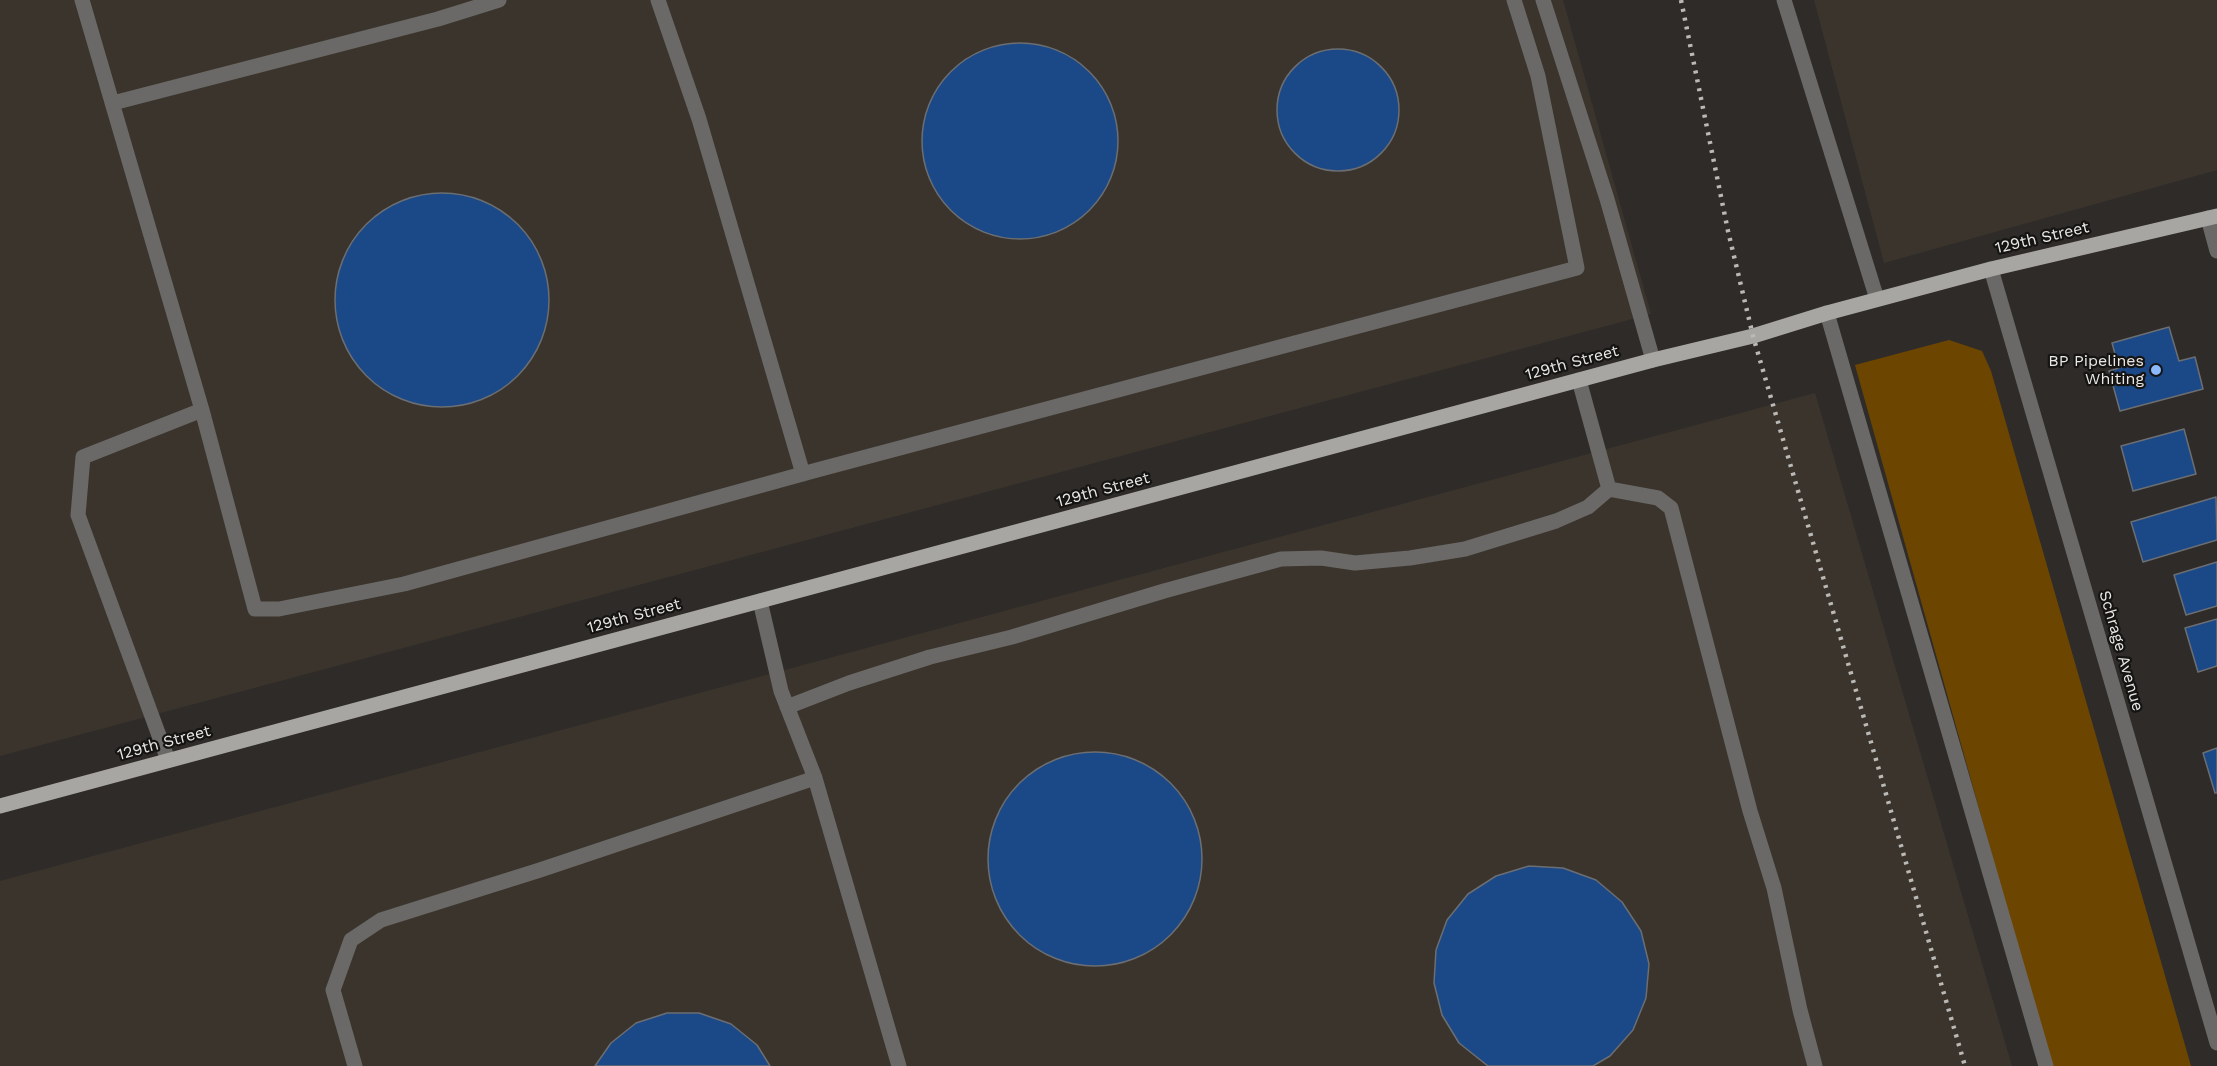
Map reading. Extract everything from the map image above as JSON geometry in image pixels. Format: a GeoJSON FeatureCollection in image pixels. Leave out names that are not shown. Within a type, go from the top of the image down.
{"type":"FeatureCollection","features":[{"type":"Feature","properties":{"kind":"main road","name":"129th Street"},"geometry":{"type":"LineString","coordinates":[[0,806],[1653,360],[1753,336],[1877,299],[1990,269],[2212,217]]}},
{"type":"Feature","properties":{"kind":"street"},"geometry":{"type":"LineString","coordinates":[[82,0],[202,410],[255,609],[279,609],[404,584],[803,474],[1577,268],[1538,76],[1514,0]]}},
{"type":"Feature","properties":{"kind":"street"},"geometry":{"type":"LineString","coordinates":[[113,103],[499,0]]}},
{"type":"Feature","properties":{"kind":"street"},"geometry":{"type":"LineString","coordinates":[[657,0],[699,119],[803,474]]}},
{"type":"Feature","properties":{"kind":"street"},"geometry":{"type":"LineString","coordinates":[[1543,0],[1607,200],[1653,360]]}},
{"type":"Feature","properties":{"kind":"street"},"geometry":{"type":"LineString","coordinates":[[1784,0],[1877,299]]}},
{"type":"Feature","properties":{"kind":"street"},"geometry":{"type":"LineString","coordinates":[[2212,217],[2217,251]]}},
{"type":"Feature","properties":{"kind":"street","name":"Schrage Avenue"},"geometry":{"type":"LineString","coordinates":[[1990,269],[2217,1043]]}},
{"type":"Feature","properties":{"kind":"street"},"geometry":{"type":"LineString","coordinates":[[1827,313],[2046,1066]]}},
{"type":"Feature","properties":{"kind":"street"},"geometry":{"type":"LineString","coordinates":[[1579,380],[1609,489]]}},
{"type":"Feature","properties":{"kind":"street"},"geometry":{"type":"LineString","coordinates":[[168,760],[78,515],[83,457],[202,410]]}},
{"type":"Feature","properties":{"kind":"street"},"geometry":{"type":"LineString","coordinates":[[787,707],[849,683],[930,657],[1012,637],[1164,591],[1281,559],[1321,558],[1355,563],[1410,558],[1465,549],[1556,521],[1588,507],[1609,489]]}},
{"type":"Feature","properties":{"kind":"street"},"geometry":{"type":"LineString","coordinates":[[1609,489],[1658,498],[1671,508],[1750,811],[1774,888],[1800,1010],[1815,1066]]}},
{"type":"Feature","properties":{"kind":"street"},"geometry":{"type":"LineString","coordinates":[[760,601],[781,691],[815,778],[899,1066]]}},
{"type":"Feature","properties":{"kind":"street"},"geometry":{"type":"LineString","coordinates":[[355,1066],[333,990],[351,940],[381,920],[540,870],[815,778]]}},
{"type":"Feature","properties":{"kind":"shaded area"},"geometry":{"type":"Polygon","coordinates":[[[0,0],[1563,0],[1651,314],[0,756],[0,0]]]}},
{"type":"Feature","properties":{"kind":"shaded area"},"geometry":{"type":"Polygon","coordinates":[[[1814,0],[2217,0],[2217,170],[1884,263],[1814,0]]]}},
{"type":"Feature","properties":{"kind":"shaded area"},"geometry":{"type":"Polygon","coordinates":[[[1949,340],[1982,351],[1991,371],[2191,1066],[2051,1066],[1855,365],[1949,340]]]}},
{"type":"Feature","properties":{"kind":"shaded area"},"geometry":{"type":"Polygon","coordinates":[[[1815,393],[2012,1066],[0,1066],[0,881],[1815,393]]]}},
{"type":"Feature","properties":{"kind":"building"},"geometry":{"type":"Polygon","coordinates":[[[1020,43],[1039,45],[1057,51],[1074,60],[1089,72],[1101,87],[1110,104],[1116,122],[1118,141],[1116,160],[1110,178],[1101,195],[1089,210],[1074,222],[1057,231],[1039,237],[1020,239],[1001,237],[983,231],[966,222],[951,210],[939,195],[930,178],[924,160],[922,141],[924,122],[930,104],[939,87],[951,72],[966,60],[983,51],[1001,45],[1020,43]]]}},
{"type":"Feature","properties":{"kind":"building"},"geometry":{"type":"Polygon","coordinates":[[[1338,49],[1361,54],[1372,59],[1381,67],[1389,76],[1394,87],[1399,110],[1394,133],[1389,144],[1381,153],[1372,161],[1361,166],[1338,171],[1315,166],[1304,161],[1295,153],[1287,144],[1282,133],[1277,110],[1282,87],[1287,76],[1295,67],[1304,59],[1315,54],[1338,49]]]}},
{"type":"Feature","properties":{"kind":"building"},"geometry":{"type":"Polygon","coordinates":[[[442,193],[463,195],[483,201],[518,224],[541,259],[547,279],[549,300],[547,321],[541,341],[518,376],[483,399],[463,405],[442,407],[421,405],[401,399],[366,376],[343,341],[337,321],[335,300],[337,279],[343,259],[366,224],[401,201],[421,195],[442,193]]]}},
{"type":"Feature","properties":{"kind":"building","name":"BP Pipelines Whiting"},"geometry":{"type":"Polygon","coordinates":[[[2169,327],[2179,361],[2195,357],[2203,389],[2120,411],[2109,371],[2119,368],[2112,343],[2169,327]]]}},
{"type":"Feature","properties":{"kind":"building"},"geometry":{"type":"Polygon","coordinates":[[[2184,429],[2196,474],[2133,491],[2121,446],[2184,429]]]}},
{"type":"Feature","properties":{"kind":"building"},"geometry":{"type":"Polygon","coordinates":[[[2216,497],[2217,540],[2143,562],[2131,522],[2216,497]]]}},
{"type":"Feature","properties":{"kind":"building"},"geometry":{"type":"Polygon","coordinates":[[[2217,562],[2217,606],[2186,615],[2174,575],[2217,562]]]}},
{"type":"Feature","properties":{"kind":"building"},"geometry":{"type":"Polygon","coordinates":[[[2217,619],[2217,666],[2198,672],[2185,628],[2217,619]]]}},
{"type":"Feature","properties":{"kind":"building"},"geometry":{"type":"Polygon","coordinates":[[[2217,748],[2217,793],[2215,793],[2203,753],[2217,748]]]}},
{"type":"Feature","properties":{"kind":"building"},"geometry":{"type":"Polygon","coordinates":[[[1095,752],[1116,754],[1136,760],[1171,783],[1194,818],[1200,838],[1202,859],[1200,880],[1194,900],[1171,935],[1136,958],[1116,964],[1095,966],[1074,964],[1054,958],[1019,935],[996,900],[990,880],[988,859],[990,838],[996,818],[1019,783],[1054,760],[1074,754],[1095,752]]]}},
{"type":"Feature","properties":{"kind":"building"},"geometry":{"type":"Polygon","coordinates":[[[1529,866],[1563,868],[1596,880],[1622,902],[1641,931],[1649,964],[1646,998],[1633,1030],[1610,1056],[1593,1066],[1488,1066],[1459,1043],[1442,1015],[1434,983],[1436,950],[1447,920],[1468,894],[1496,876],[1529,866]]]}},
{"type":"Feature","properties":{"kind":"building"},"geometry":{"type":"Polygon","coordinates":[[[667,1013],[699,1013],[731,1024],[757,1045],[770,1066],[595,1066],[611,1043],[636,1023],[667,1013]]]}},
{"type":"Feature","properties":{"kind":"railway"},"geometry":{"type":"LineString","coordinates":[[1681,0],[1728,231],[1753,336],[1965,1066]]}},
{"type":"Feature","properties":{"kind":"place","name":"BP Pipelines Whiting"},"geometry":{"type":"Point","coordinates":[2156,370]}}]}
